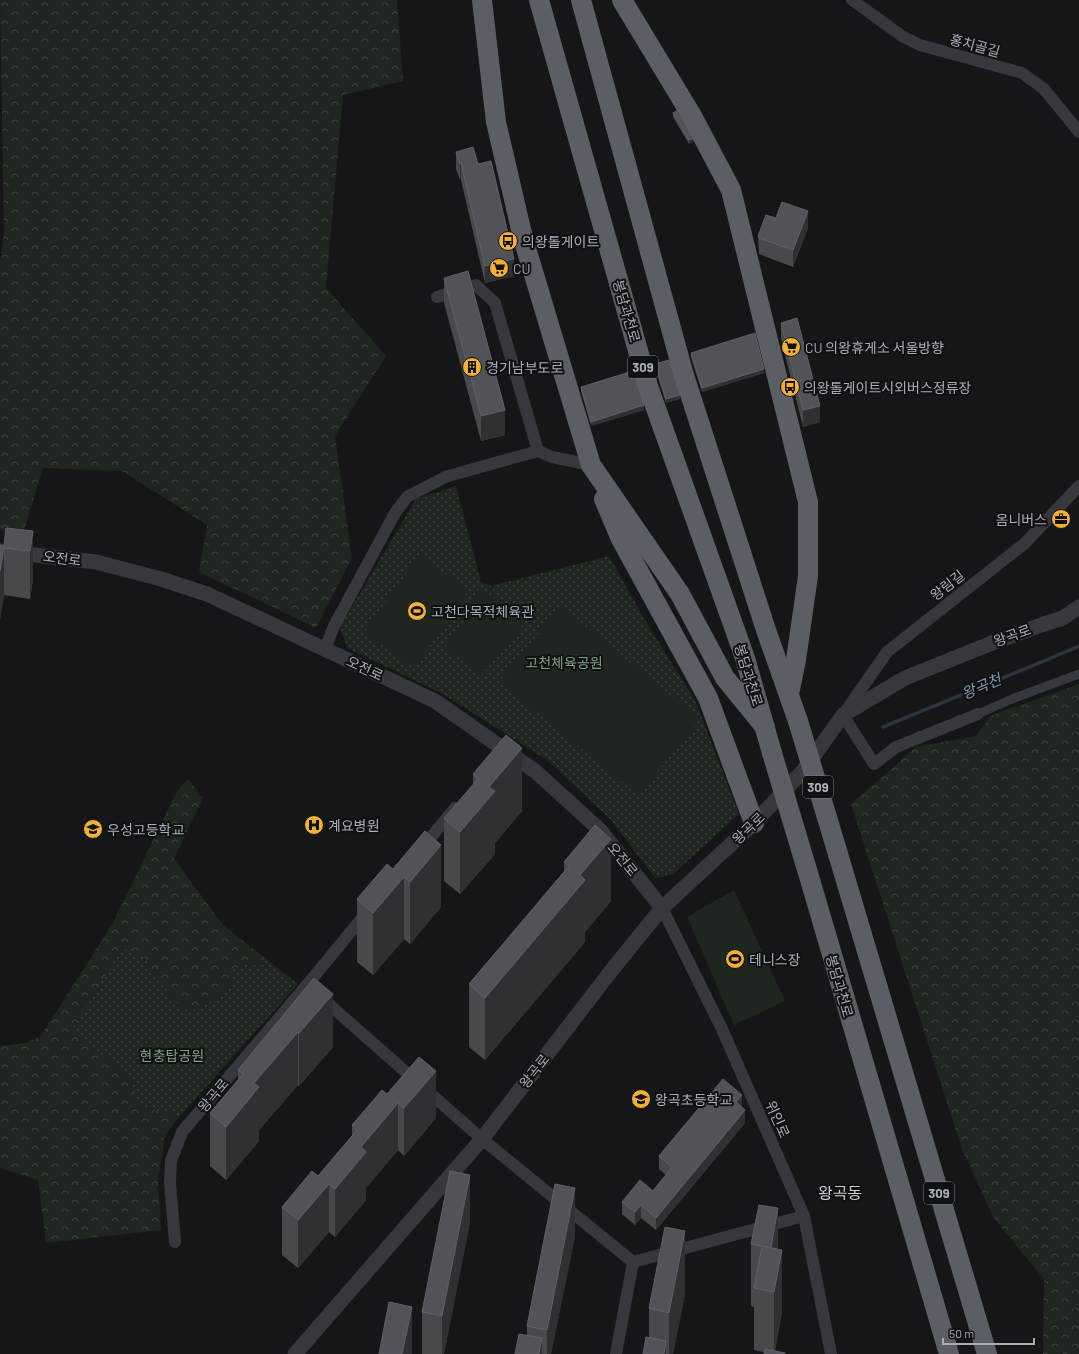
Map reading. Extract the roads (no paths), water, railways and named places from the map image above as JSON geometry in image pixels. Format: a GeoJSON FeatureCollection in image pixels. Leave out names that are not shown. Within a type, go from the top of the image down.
{"type":"FeatureCollection","features":[{"type":"Feature","properties":{"kind":"highway"},"geometry":{"type":"LineString","coordinates":[[482,0],[496,122],[506,166],[523,238],[591,465],[621,539],[708,698],[754,823]]}},
{"type":"Feature","properties":{"kind":"highway","name":"봉담과천로"},"geometry":{"type":"LineString","coordinates":[[539,0],[648,386],[745,658],[949,1354]]}},
{"type":"Feature","properties":{"kind":"highway","name":"309"},"geometry":{"type":"LineString","coordinates":[[582,0],[683,372],[766,630],[798,721],[986,1351]]}},
{"type":"Feature","properties":{"kind":"highway"},"geometry":{"type":"LineString","coordinates":[[622,0],[692,116],[731,190],[808,502],[808,576],[796,660],[789,694]]}},
{"type":"Feature","properties":{"kind":"highway"},"geometry":{"type":"LineString","coordinates":[[591,465],[680,594],[725,678],[765,727]]}},
{"type":"Feature","properties":{"kind":"street","name":"홍치골길"},"geometry":{"type":"LineString","coordinates":[[852,0],[902,36],[920,45],[1022,73],[1044,89],[1079,132]]}},
{"type":"Feature","properties":{"kind":"street"},"geometry":{"type":"LineString","coordinates":[[437,297],[476,285],[495,303],[538,451]]}},
{"type":"Feature","properties":{"kind":"street"},"geometry":{"type":"LineString","coordinates":[[325,649],[334,626],[395,513],[407,498],[445,477],[538,451],[552,457],[591,465]]}},
{"type":"Feature","properties":{"kind":"street","name":"왕림길"},"geometry":{"type":"LineString","coordinates":[[843,715],[887,652],[1024,544],[1079,486]]}},
{"type":"Feature","properties":{"kind":"street","name":"오전로"},"geometry":{"type":"LineString","coordinates":[[0,551],[96,562],[161,579],[207,594],[434,701],[501,753],[535,771],[600,830],[662,908]]}},
{"type":"Feature","properties":{"kind":"street","name":"왕곡로"},"geometry":{"type":"LineString","coordinates":[[295,1354],[482,1138],[611,971],[662,908],[754,823],[803,771],[843,715],[905,678],[992,642],[1063,618],[1079,607]]}},
{"type":"Feature","properties":{"kind":"street"},"geometry":{"type":"LineString","coordinates":[[843,715],[874,764],[896,747],[1012,699],[1079,674]]}},
{"type":"Feature","properties":{"kind":"street"},"geometry":{"type":"LineString","coordinates":[[412,859],[463,798]]}},
{"type":"Feature","properties":{"kind":"street","name":"왕곡로"},"geometry":{"type":"LineString","coordinates":[[175,1242],[170,1183],[171,1160],[182,1132],[377,901]]}},
{"type":"Feature","properties":{"kind":"street","name":"위인로"},"geometry":{"type":"LineString","coordinates":[[662,908],[722,1029],[804,1216],[831,1354]]}},
{"type":"Feature","properties":{"kind":"street"},"geometry":{"type":"LineString","coordinates":[[307,985],[482,1138],[633,1262]]}},
{"type":"Feature","properties":{"kind":"street"},"geometry":{"type":"LineString","coordinates":[[633,1262],[804,1216]]}},
{"type":"Feature","properties":{"kind":"street"},"geometry":{"type":"LineString","coordinates":[[616,1354],[633,1262]]}},
{"type":"Feature","properties":{"kind":"street"},"geometry":{"type":"LineString","coordinates":[[312,1336],[313,1354]]}},
{"type":"Feature","properties":{"kind":"waterway","name":"왕곡천"},"geometry":{"type":"LineString","coordinates":[[883,727],[1079,646]]}},
{"type":"Feature","properties":{"kind":"place","name":"의왕톨게이트"},"geometry":{"type":"Point","coordinates":[508,241]}},
{"type":"Feature","properties":{"kind":"place","name":"CU"},"geometry":{"type":"Point","coordinates":[499,268]}},
{"type":"Feature","properties":{"kind":"place","name":"CU 의왕휴게소 서울방향"},"geometry":{"type":"Point","coordinates":[791,347]}},
{"type":"Feature","properties":{"kind":"place","name":"경기남부도로"},"geometry":{"type":"Point","coordinates":[472,367]}},
{"type":"Feature","properties":{"kind":"place","name":"의왕톨게이트시외버스정류장"},"geometry":{"type":"Point","coordinates":[790,387]}},
{"type":"Feature","properties":{"kind":"place","name":"옴니버스"},"geometry":{"type":"Point","coordinates":[1061,519]}},
{"type":"Feature","properties":{"kind":"place","name":"고천다목적체육관"},"geometry":{"type":"Point","coordinates":[417,611]}},
{"type":"Feature","properties":{"kind":"place","name":"계요병원"},"geometry":{"type":"Point","coordinates":[314,825]}},
{"type":"Feature","properties":{"kind":"place","name":"우성고등학교"},"geometry":{"type":"Point","coordinates":[93,829]}},
{"type":"Feature","properties":{"kind":"place","name":"테니스장"},"geometry":{"type":"Point","coordinates":[735,959]}},
{"type":"Feature","properties":{"kind":"place","name":"왕곡초등학교"},"geometry":{"type":"Point","coordinates":[641,1099]}},
{"type":"Feature","properties":{"kind":"district","name":"왕곡동"},"geometry":{"type":"Point","coordinates":[840,1192]}},
{"type":"Feature","properties":{"kind":"park label","name":"고천체육공원"},"geometry":{"type":"Point","coordinates":[564,662]}},
{"type":"Feature","properties":{"kind":"park label","name":"현충탑공원"},"geometry":{"type":"Point","coordinates":[172,1055]}}]}
